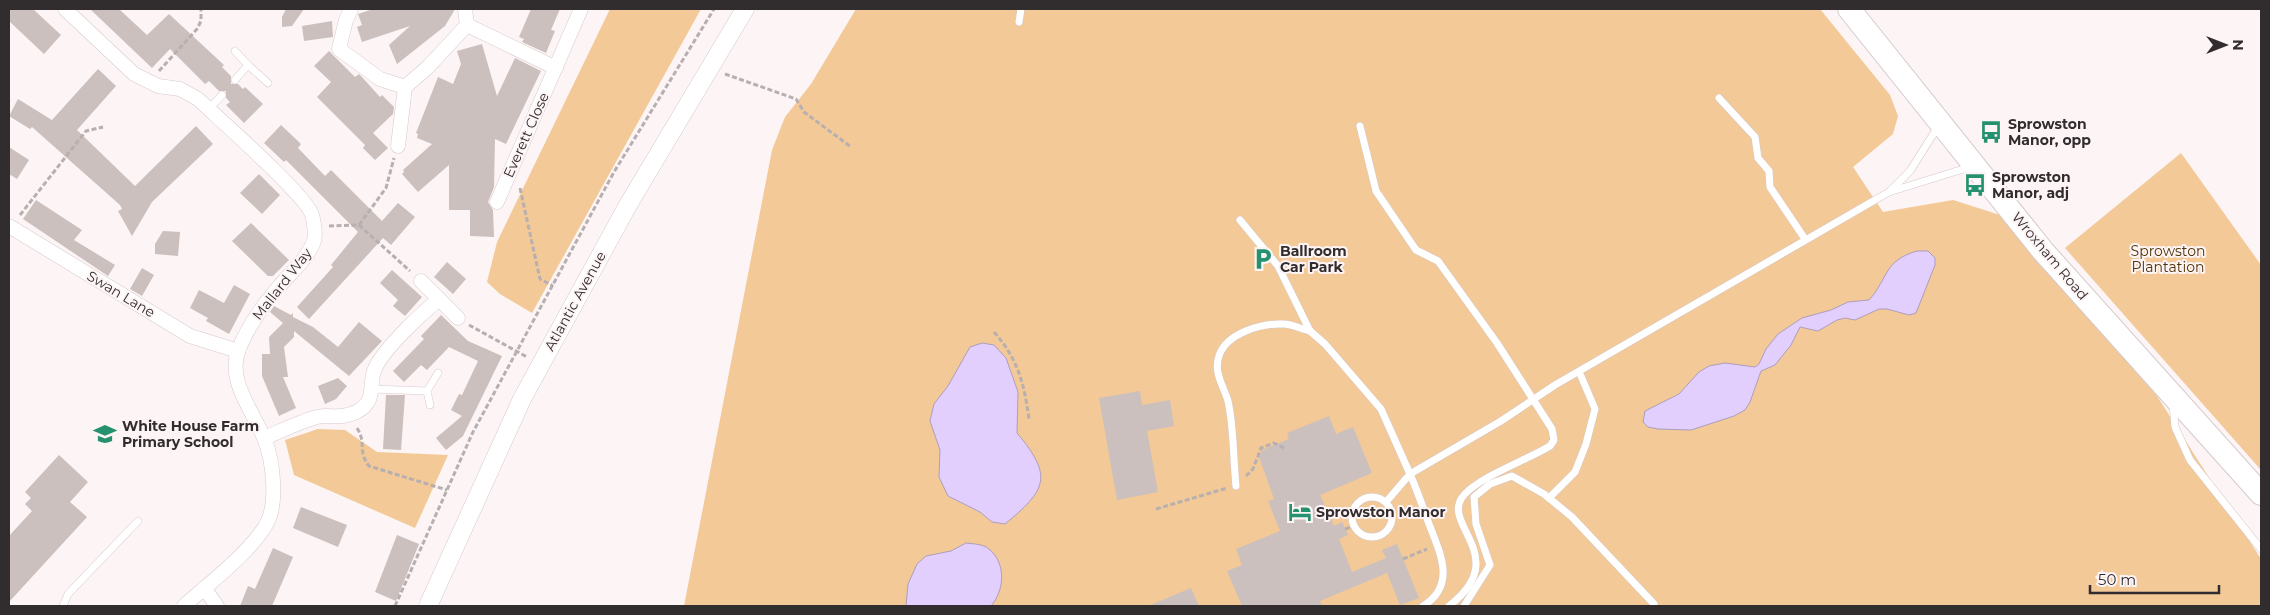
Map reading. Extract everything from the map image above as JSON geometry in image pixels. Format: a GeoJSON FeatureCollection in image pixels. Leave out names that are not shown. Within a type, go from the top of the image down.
{"type":"FeatureCollection","features":[{"type":"Feature","properties":{"kind":"main road","name":"Wroxham Road"},"geometry":{"type":"LineString","coordinates":[[1849,9],[2042,251],[2261,494]]}},
{"type":"Feature","properties":{"kind":"street","name":"Mallard Way"},"geometry":{"type":"LineString","coordinates":[[65,9],[134,74],[158,86],[180,89],[198,99],[293,189],[312,213],[315,239],[304,259],[253,320],[238,351],[236,370],[241,391],[264,438],[274,490],[268,522],[246,549],[184,606]]}},
{"type":"Feature","properties":{"kind":"street"},"geometry":{"type":"LineString","coordinates":[[351,9],[346,20],[339,49],[380,79],[404,87]]}},
{"type":"Feature","properties":{"kind":"street"},"geometry":{"type":"LineString","coordinates":[[398,146],[404,87],[443,51],[466,25],[465,9]]}},
{"type":"Feature","properties":{"kind":"street","name":"Everett Close"},"geometry":{"type":"LineString","coordinates":[[497,202],[581,9]]}},
{"type":"Feature","properties":{"kind":"street","name":"Atlantic Avenue"},"geometry":{"type":"LineString","coordinates":[[428,606],[522,399],[628,205],[745,9]]}},
{"type":"Feature","properties":{"kind":"street"},"geometry":{"type":"LineString","coordinates":[[466,25],[493,36],[556,68]]}},
{"type":"Feature","properties":{"kind":"street","name":"Swan Lane"},"geometry":{"type":"LineString","coordinates":[[10,227],[190,336],[238,351]]}},
{"type":"Feature","properties":{"kind":"street"},"geometry":{"type":"LineString","coordinates":[[420,281],[458,318]]}},
{"type":"Feature","properties":{"kind":"street"},"geometry":{"type":"LineString","coordinates":[[264,438],[319,417],[341,418],[360,410],[372,397],[374,372],[380,361],[418,317],[438,300]]}},
{"type":"Feature","properties":{"kind":"street"},"geometry":{"type":"LineString","coordinates":[[204,588],[218,606]]}},
{"type":"Feature","properties":{"kind":"lane"},"geometry":{"type":"LineString","coordinates":[[1019,22],[1021,9]]}},
{"type":"Feature","properties":{"kind":"lane"},"geometry":{"type":"LineString","coordinates":[[235,51],[268,84]]}},
{"type":"Feature","properties":{"kind":"lane"},"geometry":{"type":"LineString","coordinates":[[235,80],[248,65]]}},
{"type":"Feature","properties":{"kind":"lane"},"geometry":{"type":"LineString","coordinates":[[209,109],[222,95]]}},
{"type":"Feature","properties":{"kind":"lane"},"geometry":{"type":"LineString","coordinates":[[1719,98],[1755,137],[1758,158],[1769,171],[1770,187],[1804,239]]}},
{"type":"Feature","properties":{"kind":"lane"},"geometry":{"type":"LineString","coordinates":[[1889,192],[1910,171],[1940,123]]}},
{"type":"Feature","properties":{"kind":"lane"},"geometry":{"type":"LineString","coordinates":[[1360,126],[1376,191],[1416,250],[1438,261],[1497,343],[1552,429],[1554,440],[1550,446],[1489,478],[1463,496],[1457,508],[1461,523],[1473,545],[1476,564],[1474,578],[1463,595],[1449,606]]}},
{"type":"Feature","properties":{"kind":"lane"},"geometry":{"type":"LineString","coordinates":[[1386,502],[1410,474],[1534,400],[1555,385],[1804,239],[1889,192],[1975,166]]}},
{"type":"Feature","properties":{"kind":"lane"},"geometry":{"type":"LineString","coordinates":[[1240,220],[1278,266],[1310,331],[1325,344],[1381,408],[1410,474],[1444,561],[1443,578],[1439,591],[1423,606]]}},
{"type":"Feature","properties":{"kind":"lane"},"geometry":{"type":"LineString","coordinates":[[1236,486],[1232,428],[1228,400],[1218,376],[1218,358],[1226,343],[1265,324],[1286,324],[1310,331]]}},
{"type":"Feature","properties":{"kind":"lane"},"geometry":{"type":"LineString","coordinates":[[430,405],[427,391],[438,374]]}},
{"type":"Feature","properties":{"kind":"lane"},"geometry":{"type":"LineString","coordinates":[[1549,498],[1575,472],[1586,444],[1595,409],[1581,376]]}},
{"type":"Feature","properties":{"kind":"lane"},"geometry":{"type":"LineString","coordinates":[[373,389],[427,391]]}},
{"type":"Feature","properties":{"kind":"lane"},"geometry":{"type":"LineString","coordinates":[[2172,394],[2175,427],[2190,460],[2261,549]]}},
{"type":"Feature","properties":{"kind":"lane"},"geometry":{"type":"LineString","coordinates":[[1464,606],[1490,565],[1476,524],[1474,497],[1490,484],[1512,476],[1549,498],[1572,517],[1654,604]]}},
{"type":"Feature","properties":{"kind":"lane"},"geometry":{"type":"LineString","coordinates":[[1374,496],[1386,502],[1392,514],[1389,528],[1384,533],[1371,537],[1364,535],[1354,526],[1352,514],[1357,502],[1374,496]]}},
{"type":"Feature","properties":{"kind":"lane"},"geometry":{"type":"LineString","coordinates":[[62,606],[68,594],[138,521]]}},
{"type":"Feature","properties":{"kind":"path"},"geometry":{"type":"LineString","coordinates":[[158,86],[159,70],[197,29],[201,21],[201,9]]}},
{"type":"Feature","properties":{"kind":"path"},"geometry":{"type":"LineString","coordinates":[[396,606],[473,432],[614,172],[714,9]]}},
{"type":"Feature","properties":{"kind":"path"},"geometry":{"type":"LineString","coordinates":[[709,68],[796,100],[804,112],[851,147]]}},
{"type":"Feature","properties":{"kind":"path"},"geometry":{"type":"LineString","coordinates":[[10,227],[86,130],[103,127]]}},
{"type":"Feature","properties":{"kind":"path"},"geometry":{"type":"LineString","coordinates":[[359,225],[386,188],[398,146]]}},
{"type":"Feature","properties":{"kind":"path"},"geometry":{"type":"LineString","coordinates":[[516,155],[528,232],[540,279],[552,286]]}},
{"type":"Feature","properties":{"kind":"path"},"geometry":{"type":"LineString","coordinates":[[313,226],[359,225],[420,281]]}},
{"type":"Feature","properties":{"kind":"path"},"geometry":{"type":"LineString","coordinates":[[458,318],[517,352]]}},
{"type":"Feature","properties":{"kind":"path"},"geometry":{"type":"LineString","coordinates":[[994,332],[1006,345],[1017,366],[1025,387],[1029,419]]}},
{"type":"Feature","properties":{"kind":"path"},"geometry":{"type":"LineString","coordinates":[[349,414],[362,437],[362,456],[369,466],[447,490]]}},
{"type":"Feature","properties":{"kind":"path"},"geometry":{"type":"LineString","coordinates":[[1156,509],[1236,486],[1253,468],[1261,448],[1274,443],[1284,448]]}},
{"type":"Feature","properties":{"kind":"path"},"geometry":{"type":"LineString","coordinates":[[1345,529],[1354,526]]}},
{"type":"Feature","properties":{"kind":"path"},"geometry":{"type":"LineString","coordinates":[[1403,559],[1437,545]]}},
{"type":"Feature","properties":{"kind":"green space"},"geometry":{"type":"Polygon","coordinates":[[[610,9],[701,9],[532,313],[500,294],[487,282],[497,242],[610,9]]]}},
{"type":"Feature","properties":{"kind":"green space"},"geometry":{"type":"Polygon","coordinates":[[[856,9],[1820,9],[1890,95],[1898,116],[1893,134],[1853,167],[1883,212],[1953,200],[2000,215],[2157,396],[2261,559],[2261,606],[684,606],[772,150],[785,117],[811,84],[856,9]]]}},
{"type":"Feature","properties":{"kind":"green space","name":"Sprowston Plantation"},"geometry":{"type":"Polygon","coordinates":[[[2181,153],[2261,265],[2261,470],[2065,248],[2181,153]]]}},
{"type":"Feature","properties":{"kind":"green space"},"geometry":{"type":"Polygon","coordinates":[[[318,429],[345,430],[377,452],[448,455],[415,528],[294,475],[285,440],[318,429]]]}},
{"type":"Feature","properties":{"kind":"shaded area"},"geometry":{"type":"Polygon","coordinates":[[[1917,251],[1928,251],[1935,258],[1935,265],[1916,313],[1909,315],[1887,309],[1879,309],[1855,320],[1845,318],[1837,320],[1818,331],[1800,327],[1791,345],[1775,365],[1761,371],[1750,402],[1745,410],[1734,416],[1691,430],[1658,429],[1648,427],[1643,422],[1645,411],[1679,394],[1699,372],[1709,366],[1725,363],[1755,367],[1759,364],[1766,349],[1778,334],[1802,318],[1831,310],[1848,302],[1869,300],[1892,265],[1906,255],[1917,251]]]}},
{"type":"Feature","properties":{"kind":"shaded area"},"geometry":{"type":"Polygon","coordinates":[[[982,343],[994,345],[1006,358],[1018,392],[1017,433],[1029,448],[1040,472],[1037,492],[1005,524],[992,522],[980,512],[948,496],[939,477],[940,450],[930,421],[934,404],[948,386],[970,347],[982,343]]]}},
{"type":"Feature","properties":{"kind":"shaded area"},"geometry":{"type":"Polygon","coordinates":[[[966,543],[987,547],[999,562],[1002,578],[1001,585],[999,593],[991,606],[906,606],[908,584],[917,564],[926,556],[951,551],[966,543]]]}},
{"type":"Feature","properties":{"kind":"building"},"geometry":{"type":"Polygon","coordinates":[[[9,9],[33,9],[61,35],[44,54],[9,21],[9,9]]]}},
{"type":"Feature","properties":{"kind":"building"},"geometry":{"type":"Polygon","coordinates":[[[90,9],[119,9],[147,35],[169,14],[224,65],[222,67],[231,76],[231,84],[238,84],[243,89],[245,87],[263,104],[244,123],[226,105],[230,102],[226,98],[226,91],[219,91],[209,81],[205,84],[170,49],[152,68],[90,9]]]}},
{"type":"Feature","properties":{"kind":"building"},"geometry":{"type":"Polygon","coordinates":[[[286,9],[304,9],[292,26],[282,27],[282,17],[286,9]]]}},
{"type":"Feature","properties":{"kind":"building"},"geometry":{"type":"Polygon","coordinates":[[[373,9],[454,9],[454,11],[445,26],[397,64],[389,45],[410,26],[362,42],[357,27],[362,25],[358,14],[373,9]]]}},
{"type":"Feature","properties":{"kind":"building"},"geometry":{"type":"Polygon","coordinates":[[[531,9],[560,9],[551,30],[555,31],[546,53],[522,42],[524,39],[519,37],[531,9]]]}},
{"type":"Feature","properties":{"kind":"building"},"geometry":{"type":"Polygon","coordinates":[[[332,21],[333,37],[304,41],[302,26],[332,21]]]}},
{"type":"Feature","properties":{"kind":"building"},"geometry":{"type":"Polygon","coordinates":[[[482,44],[497,96],[515,58],[541,71],[506,144],[495,139],[494,187],[488,202],[493,210],[494,237],[470,236],[470,210],[449,210],[449,165],[418,192],[402,174],[403,170],[432,144],[417,138],[418,134],[416,133],[438,77],[453,84],[461,64],[457,51],[482,44]]]}},
{"type":"Feature","properties":{"kind":"building"},"geometry":{"type":"Polygon","coordinates":[[[329,51],[355,77],[359,74],[380,97],[382,95],[394,107],[393,114],[373,133],[388,148],[375,160],[363,148],[365,145],[317,97],[331,82],[314,66],[329,51]]]}},
{"type":"Feature","properties":{"kind":"building"},"geometry":{"type":"Polygon","coordinates":[[[98,69],[116,86],[77,130],[135,186],[196,126],[213,144],[152,202],[132,236],[118,211],[122,209],[120,205],[32,127],[30,129],[9,116],[18,99],[52,120],[98,69]]]}},
{"type":"Feature","properties":{"kind":"building"},"geometry":{"type":"Polygon","coordinates":[[[281,125],[301,144],[298,148],[325,176],[331,170],[382,221],[398,203],[415,217],[391,245],[383,238],[309,319],[297,307],[333,267],[331,265],[358,232],[286,160],[284,162],[264,143],[281,125]]]}},
{"type":"Feature","properties":{"kind":"building"},"geometry":{"type":"Polygon","coordinates":[[[9,147],[29,160],[17,179],[9,174],[9,147]]]}},
{"type":"Feature","properties":{"kind":"building"},"geometry":{"type":"Polygon","coordinates":[[[259,174],[280,195],[262,214],[240,193],[259,174]]]}},
{"type":"Feature","properties":{"kind":"building"},"geometry":{"type":"Polygon","coordinates":[[[36,200],[82,230],[74,240],[115,265],[108,276],[23,219],[36,200]]]}},
{"type":"Feature","properties":{"kind":"building"},"geometry":{"type":"Polygon","coordinates":[[[251,223],[289,260],[273,276],[268,276],[232,241],[251,223]]]}},
{"type":"Feature","properties":{"kind":"building"},"geometry":{"type":"Polygon","coordinates":[[[163,231],[180,232],[178,256],[155,254],[155,244],[163,231]]]}},
{"type":"Feature","properties":{"kind":"building"},"geometry":{"type":"Polygon","coordinates":[[[447,262],[466,279],[453,294],[434,277],[447,262]]]}},
{"type":"Feature","properties":{"kind":"building"},"geometry":{"type":"Polygon","coordinates":[[[142,268],[154,275],[142,296],[130,289],[142,268]]]}},
{"type":"Feature","properties":{"kind":"building"},"geometry":{"type":"Polygon","coordinates":[[[392,270],[422,297],[405,316],[393,306],[398,300],[380,283],[392,270]]]}},
{"type":"Feature","properties":{"kind":"building"},"geometry":{"type":"Polygon","coordinates":[[[234,285],[250,294],[229,334],[206,321],[208,318],[190,308],[199,290],[224,303],[234,285]]]}},
{"type":"Feature","properties":{"kind":"building"},"geometry":{"type":"Polygon","coordinates":[[[274,306],[291,315],[293,313],[293,317],[313,327],[338,347],[359,322],[382,341],[349,376],[294,331],[294,337],[284,347],[288,377],[283,377],[296,408],[279,416],[262,376],[262,354],[270,354],[269,337],[283,323],[270,312],[274,306]]]}},
{"type":"Feature","properties":{"kind":"building"},"geometry":{"type":"Polygon","coordinates":[[[441,315],[468,341],[502,356],[463,436],[446,450],[436,438],[462,416],[451,410],[459,394],[462,395],[478,361],[449,347],[427,370],[421,365],[404,382],[393,371],[424,339],[421,336],[441,315]]]}},
{"type":"Feature","properties":{"kind":"building"},"geometry":{"type":"Polygon","coordinates":[[[338,378],[347,386],[336,399],[325,404],[318,386],[338,378]]]}},
{"type":"Feature","properties":{"kind":"building"},"geometry":{"type":"Polygon","coordinates":[[[1140,391],[1142,405],[1170,400],[1174,426],[1147,431],[1158,492],[1117,500],[1099,398],[1140,391]]]}},
{"type":"Feature","properties":{"kind":"building"},"geometry":{"type":"Polygon","coordinates":[[[386,395],[405,395],[401,450],[383,449],[386,395]]]}},
{"type":"Feature","properties":{"kind":"building","name":"Sprowston Manor"},"geometry":{"type":"Polygon","coordinates":[[[1329,416],[1336,434],[1353,427],[1372,473],[1320,495],[1334,526],[1342,522],[1348,535],[1339,539],[1352,572],[1386,558],[1382,550],[1397,544],[1419,598],[1400,605],[1387,573],[1320,601],[1322,606],[1242,606],[1227,571],[1242,565],[1236,549],[1280,531],[1268,501],[1274,499],[1259,457],[1262,450],[1289,439],[1287,433],[1329,416]]]}},
{"type":"Feature","properties":{"kind":"building"},"geometry":{"type":"Polygon","coordinates":[[[59,455],[88,482],[70,502],[87,517],[9,602],[9,536],[32,511],[25,504],[31,498],[25,492],[59,455]]]}},
{"type":"Feature","properties":{"kind":"building"},"geometry":{"type":"Polygon","coordinates":[[[301,507],[347,525],[338,547],[293,528],[301,507]]]}},
{"type":"Feature","properties":{"kind":"building"},"geometry":{"type":"Polygon","coordinates":[[[397,535],[419,544],[396,601],[375,592],[397,535]]]}},
{"type":"Feature","properties":{"kind":"building"},"geometry":{"type":"Polygon","coordinates":[[[273,548],[293,557],[272,606],[240,606],[248,586],[255,589],[273,548]]]}},
{"type":"Feature","properties":{"kind":"building"},"geometry":{"type":"Polygon","coordinates":[[[1191,588],[1199,606],[1148,606],[1191,588]]]}},
{"type":"Feature","properties":{"kind":"place","name":"Sprowston Manor, opp"},"geometry":{"type":"Point","coordinates":[1991,132]}},
{"type":"Feature","properties":{"kind":"place","name":"Sprowston Manor, adj"},"geometry":{"type":"Point","coordinates":[1975,185]}},
{"type":"Feature","properties":{"kind":"place","name":"Ballroom Car Park"},"geometry":{"type":"Point","coordinates":[1263,259]}},
{"type":"Feature","properties":{"kind":"place","name":"White House Farm Primary School"},"geometry":{"type":"Point","coordinates":[105,434]}},
{"type":"Feature","properties":{"kind":"place","name":"Sprowston Manor"},"geometry":{"type":"Point","coordinates":[1300,512]}}]}
